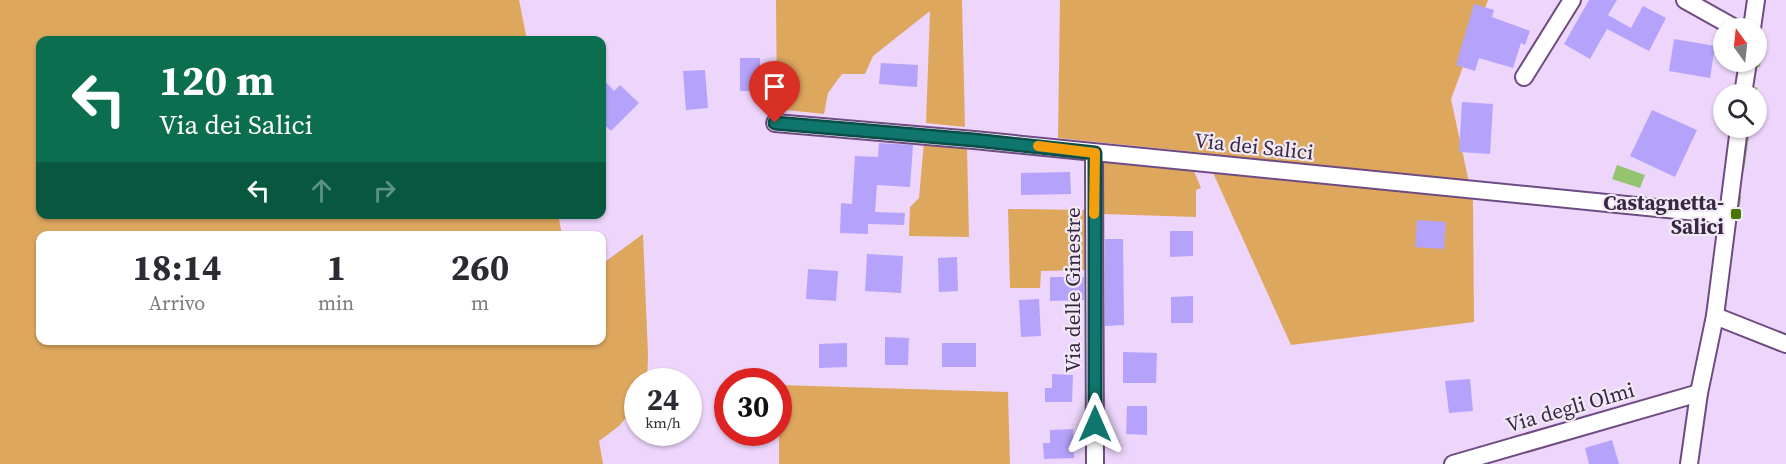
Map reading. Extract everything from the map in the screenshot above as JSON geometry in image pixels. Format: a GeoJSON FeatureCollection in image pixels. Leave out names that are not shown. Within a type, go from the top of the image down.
{"type":"FeatureCollection","features":[{"type":"Feature","properties":{"kind":"street"},"geometry":{"type":"LineString","coordinates":[[1524,77],[1572,0]]}},
{"type":"Feature","properties":{"kind":"street"},"geometry":{"type":"LineString","coordinates":[[1685,0],[1717,18]]}},
{"type":"Feature","properties":{"kind":"street"},"geometry":{"type":"LineString","coordinates":[[1753,18],[1756,0]]}},
{"type":"Feature","properties":{"kind":"street","name":"Via dei Salici"},"geometry":{"type":"LineString","coordinates":[[775,123],[974,140],[1727,215]]}},
{"type":"Feature","properties":{"kind":"street"},"geometry":{"type":"LineString","coordinates":[[1689,464],[1699,393],[1715,316],[1738,138]]}},
{"type":"Feature","properties":{"kind":"street","name":"Via delle Ginestre"},"geometry":{"type":"LineString","coordinates":[[1095,153],[1095,464]]}},
{"type":"Feature","properties":{"kind":"street"},"geometry":{"type":"LineString","coordinates":[[1715,316],[1786,344]]}},
{"type":"Feature","properties":{"kind":"street","name":"Via degli Olmi"},"geometry":{"type":"LineString","coordinates":[[1453,464],[1699,393]]}},
{"type":"Feature","properties":{"kind":"shaded area"},"geometry":{"type":"Polygon","coordinates":[[[0,0],[519,0],[526,36],[36,36],[36,219],[559,219],[561,231],[36,231],[36,345],[606,345],[606,261],[643,234],[648,368],[624,368],[624,420],[599,441],[603,464],[0,464],[0,0]]]}},
{"type":"Feature","properties":{"kind":"shaded area"},"geometry":{"type":"Polygon","coordinates":[[[776,0],[962,0],[965,127],[926,123],[930,11],[873,56],[865,74],[842,74],[828,93],[824,114],[777,109],[776,0]]]}},
{"type":"Feature","properties":{"kind":"shaded area"},"geometry":{"type":"Polygon","coordinates":[[[1060,0],[1488,0],[1451,99],[1473,201],[1474,322],[1291,345],[1204,153],[1058,138],[1060,0]]]}},
{"type":"Feature","properties":{"kind":"shaded area"},"geometry":{"type":"Polygon","coordinates":[[[924,142],[967,148],[969,237],[909,236],[910,207],[919,198],[924,142]]]}},
{"type":"Feature","properties":{"kind":"shaded area"},"geometry":{"type":"Polygon","coordinates":[[[1103,159],[1193,169],[1201,188],[1196,190],[1196,217],[1103,214],[1103,159]]]}},
{"type":"Feature","properties":{"kind":"shaded area"},"geometry":{"type":"Polygon","coordinates":[[[1617,165],[1645,175],[1640,188],[1612,179],[1617,165]]]}},
{"type":"Feature","properties":{"kind":"shaded area"},"geometry":{"type":"Polygon","coordinates":[[[1008,209],[1086,210],[1086,270],[1041,271],[1040,288],[1010,288],[1008,209]]]}},
{"type":"Feature","properties":{"kind":"shaded area"},"geometry":{"type":"Polygon","coordinates":[[[792,385],[1008,392],[1010,464],[779,464],[779,446],[792,446],[792,385]]]}},
{"type":"Feature","properties":{"kind":"building"},"geometry":{"type":"Polygon","coordinates":[[[1589,0],[1617,0],[1608,15],[1631,28],[1643,6],[1666,18],[1649,51],[1607,29],[1590,59],[1564,44],[1589,0]]]}},
{"type":"Feature","properties":{"kind":"building"},"geometry":{"type":"Polygon","coordinates":[[[1474,4],[1494,10],[1492,17],[1530,31],[1525,45],[1521,43],[1513,68],[1479,58],[1475,71],[1456,65],[1474,4]]]}},
{"type":"Feature","properties":{"kind":"building"},"geometry":{"type":"Polygon","coordinates":[[[1674,39],[1713,46],[1710,78],[1669,71],[1674,39]]]}},
{"type":"Feature","properties":{"kind":"building"},"geometry":{"type":"Polygon","coordinates":[[[740,58],[760,58],[760,91],[740,91],[740,58]]]}},
{"type":"Feature","properties":{"kind":"building"},"geometry":{"type":"Polygon","coordinates":[[[881,63],[918,65],[917,87],[879,84],[881,63]]]}},
{"type":"Feature","properties":{"kind":"building"},"geometry":{"type":"Polygon","coordinates":[[[705,70],[708,108],[686,110],[683,71],[705,70]]]}},
{"type":"Feature","properties":{"kind":"building"},"geometry":{"type":"Polygon","coordinates":[[[606,82],[614,91],[620,85],[639,103],[611,131],[606,126],[606,82]]]}},
{"type":"Feature","properties":{"kind":"building"},"geometry":{"type":"Polygon","coordinates":[[[1462,102],[1493,104],[1490,154],[1459,152],[1462,102]]]}},
{"type":"Feature","properties":{"kind":"building"},"geometry":{"type":"Polygon","coordinates":[[[1652,110],[1697,130],[1675,177],[1630,156],[1652,110]]]}},
{"type":"Feature","properties":{"kind":"building"},"geometry":{"type":"Polygon","coordinates":[[[879,143],[913,145],[910,187],[877,185],[875,212],[905,213],[904,225],[868,224],[868,234],[840,233],[841,203],[852,204],[855,156],[878,157],[879,143]]]}},
{"type":"Feature","properties":{"kind":"building"},"geometry":{"type":"Polygon","coordinates":[[[1070,172],[1071,194],[1021,195],[1021,173],[1070,172]]]}},
{"type":"Feature","properties":{"kind":"building"},"geometry":{"type":"Polygon","coordinates":[[[1417,220],[1446,222],[1444,249],[1415,247],[1417,220]]]}},
{"type":"Feature","properties":{"kind":"building"},"geometry":{"type":"Polygon","coordinates":[[[1170,231],[1193,231],[1193,256],[1170,257],[1170,231]]]}},
{"type":"Feature","properties":{"kind":"building"},"geometry":{"type":"Polygon","coordinates":[[[1105,239],[1123,239],[1124,325],[1105,326],[1105,239]]]}},
{"type":"Feature","properties":{"kind":"building"},"geometry":{"type":"Polygon","coordinates":[[[867,254],[903,256],[901,293],[865,291],[867,254]]]}},
{"type":"Feature","properties":{"kind":"building"},"geometry":{"type":"Polygon","coordinates":[[[957,257],[958,291],[939,292],[938,258],[957,257]]]}},
{"type":"Feature","properties":{"kind":"building"},"geometry":{"type":"Polygon","coordinates":[[[808,269],[838,271],[836,301],[806,299],[808,269]]]}},
{"type":"Feature","properties":{"kind":"building"},"geometry":{"type":"Polygon","coordinates":[[[1050,277],[1084,277],[1084,300],[1050,301],[1050,277]]]}},
{"type":"Feature","properties":{"kind":"building"},"geometry":{"type":"Polygon","coordinates":[[[1193,296],[1193,323],[1171,323],[1171,297],[1193,296]]]}},
{"type":"Feature","properties":{"kind":"building"},"geometry":{"type":"Polygon","coordinates":[[[1039,299],[1041,336],[1021,337],[1019,300],[1039,299]]]}},
{"type":"Feature","properties":{"kind":"building"},"geometry":{"type":"Polygon","coordinates":[[[885,337],[909,338],[908,365],[885,365],[885,337]]]}},
{"type":"Feature","properties":{"kind":"building"},"geometry":{"type":"Polygon","coordinates":[[[847,343],[847,367],[819,368],[819,344],[847,343]]]}},
{"type":"Feature","properties":{"kind":"building"},"geometry":{"type":"Polygon","coordinates":[[[942,343],[976,343],[976,367],[942,367],[942,343]]]}},
{"type":"Feature","properties":{"kind":"building"},"geometry":{"type":"Polygon","coordinates":[[[1123,352],[1157,353],[1156,383],[1123,383],[1123,352]]]}},
{"type":"Feature","properties":{"kind":"building"},"geometry":{"type":"Polygon","coordinates":[[[1052,374],[1073,375],[1072,402],[1045,402],[1045,388],[1052,388],[1052,374]]]}},
{"type":"Feature","properties":{"kind":"building"},"geometry":{"type":"Polygon","coordinates":[[[1470,379],[1473,411],[1449,413],[1445,381],[1470,379]]]}},
{"type":"Feature","properties":{"kind":"building"},"geometry":{"type":"Polygon","coordinates":[[[1127,406],[1147,406],[1147,435],[1126,434],[1127,406]]]}},
{"type":"Feature","properties":{"kind":"building"},"geometry":{"type":"Polygon","coordinates":[[[1073,429],[1074,458],[1044,459],[1043,443],[1050,443],[1050,430],[1073,429]]]}},
{"type":"Feature","properties":{"kind":"building"},"geometry":{"type":"Polygon","coordinates":[[[1612,440],[1619,464],[1589,464],[1585,448],[1612,440]]]}},
{"type":"Feature","properties":{"kind":"waterway"},"geometry":{"type":"LineString","coordinates":[[1742,169],[1747,138]]}},
{"type":"Feature","properties":{"kind":"waterway"},"geometry":{"type":"LineString","coordinates":[[1736,215],[1739,197]]}},
{"type":"Feature","properties":{"kind":"slow traffic"},"geometry":{"type":"LineString","coordinates":[[1038,146],[1095,153],[1094,214]]}},
{"type":"Feature","properties":{"kind":"place","name":"Castagnetta- Salici"},"geometry":{"type":"Point","coordinates":[1736,214]}},
{"type":"Feature","properties":{"kind":"route"},"geometry":{"type":"LineString","coordinates":[[775,123],[1095,153],[1095,424]]}}]}
